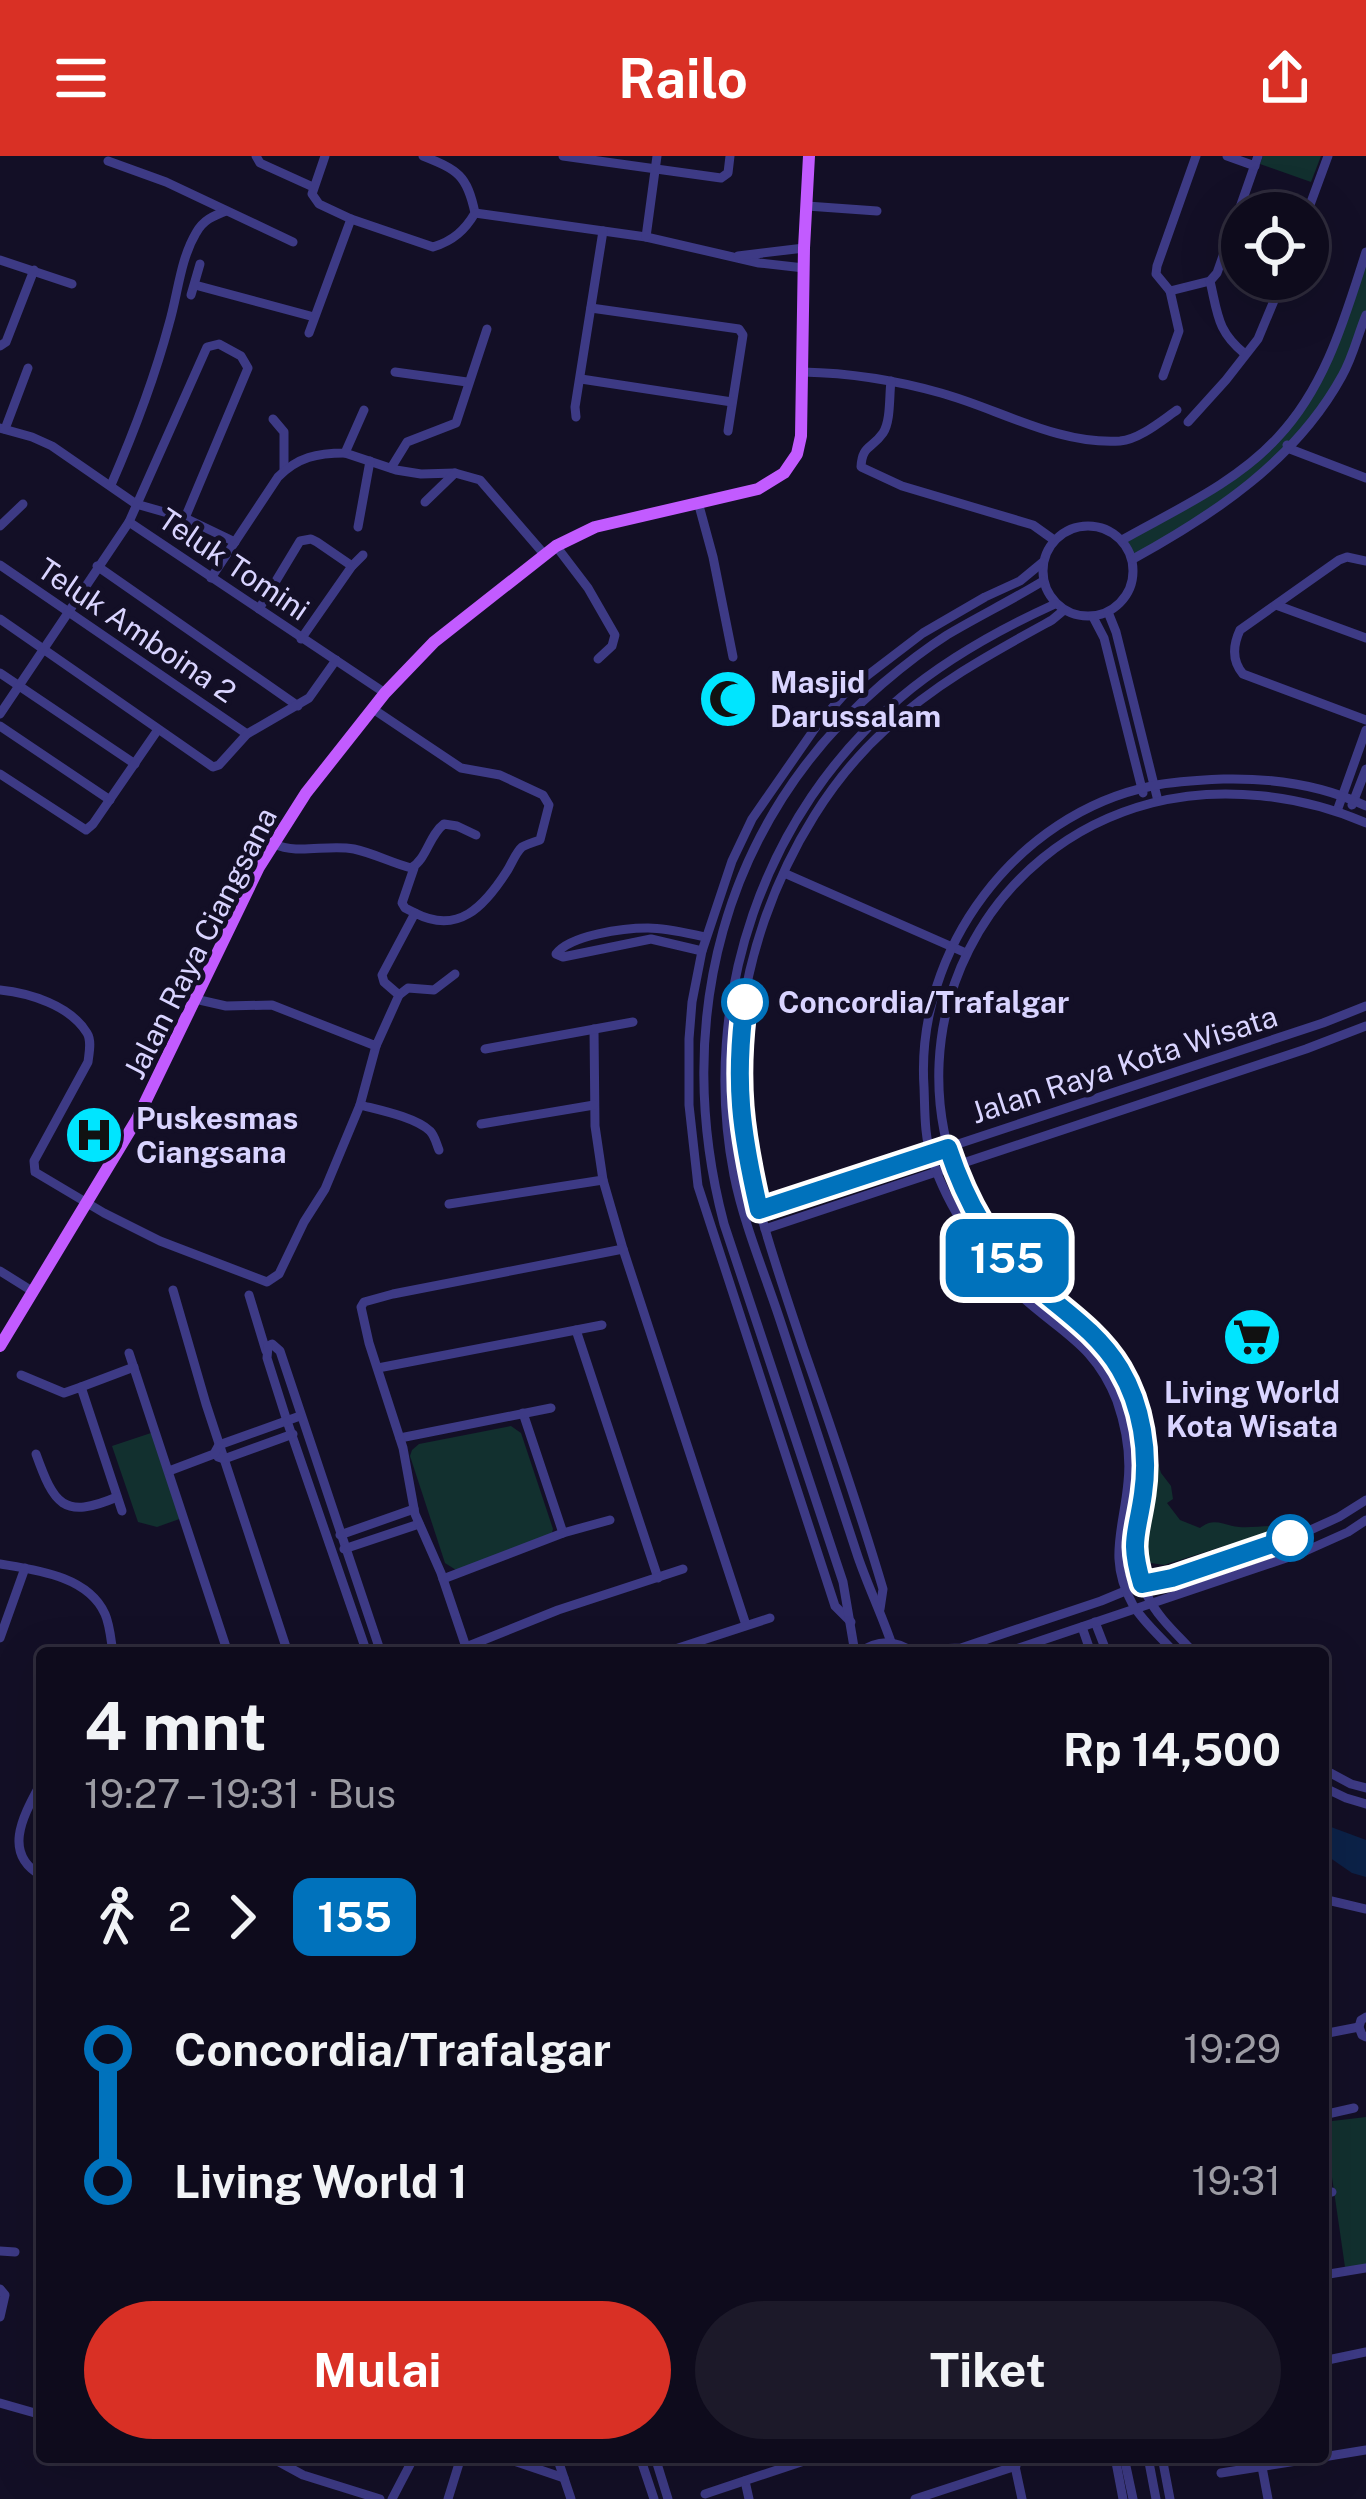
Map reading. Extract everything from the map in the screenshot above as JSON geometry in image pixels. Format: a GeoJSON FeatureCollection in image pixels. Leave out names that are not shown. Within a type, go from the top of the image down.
{"type":"FeatureCollection","features":[{"type":"Feature","properties":{"kind":"main road","name":"Jalan Raya Ciangsana"},"geometry":{"type":"LineString","coordinates":[[0,1346],[137,1119],[259,867],[306,794],[385,694],[434,642],[550,550],[595,527],[758,489],[784,473],[797,454],[809,156]]}},
{"type":"Feature","properties":{"kind":"street"},"geometry":{"type":"LineString","coordinates":[[256,156],[260,163],[313,187]]}},
{"type":"Feature","properties":{"kind":"street"},"geometry":{"type":"LineString","coordinates":[[325,156],[313,187],[319,205],[433,247],[455,236],[475,213],[463,177],[423,156]]}},
{"type":"Feature","properties":{"kind":"street"},"geometry":{"type":"LineString","coordinates":[[563,156],[721,178],[728,173],[730,156]]}},
{"type":"Feature","properties":{"kind":"street"},"geometry":{"type":"LineString","coordinates":[[646,237],[657,156]]}},
{"type":"Feature","properties":{"kind":"street"},"geometry":{"type":"LineString","coordinates":[[1163,376],[1179,331],[1170,290],[1156,274],[1157,266],[1196,156]]}},
{"type":"Feature","properties":{"kind":"street"},"geometry":{"type":"LineString","coordinates":[[1170,290],[1210,281],[1217,273],[1257,161],[1227,156]]}},
{"type":"Feature","properties":{"kind":"street"},"geometry":{"type":"LineString","coordinates":[[1315,192],[1328,156]]}},
{"type":"Feature","properties":{"kind":"street"},"geometry":{"type":"LineString","coordinates":[[108,160],[293,242]]}},
{"type":"Feature","properties":{"kind":"street"},"geometry":{"type":"LineString","coordinates":[[807,206],[877,211]]}},
{"type":"Feature","properties":{"kind":"street"},"geometry":{"type":"LineString","coordinates":[[111,485],[144,409],[185,256],[206,220],[226,211]]}},
{"type":"Feature","properties":{"kind":"street"},"geometry":{"type":"LineString","coordinates":[[475,213],[646,237],[804,268]]}},
{"type":"Feature","properties":{"kind":"street"},"geometry":{"type":"LineString","coordinates":[[309,333],[351,219]]}},
{"type":"Feature","properties":{"kind":"street"},"geometry":{"type":"LineString","coordinates":[[576,417],[603,231]]}},
{"type":"Feature","properties":{"kind":"street"},"geometry":{"type":"LineString","coordinates":[[733,257],[804,248]]}},
{"type":"Feature","properties":{"kind":"street"},"geometry":{"type":"LineString","coordinates":[[1122,540],[1219,485],[1280,435],[1320,378],[1366,252]]}},
{"type":"Feature","properties":{"kind":"street"},"geometry":{"type":"LineString","coordinates":[[0,260],[71,284]]}},
{"type":"Feature","properties":{"kind":"street"},"geometry":{"type":"LineString","coordinates":[[200,264],[193,290],[314,317]]}},
{"type":"Feature","properties":{"kind":"street"},"geometry":{"type":"LineString","coordinates":[[0,346],[6,342],[34,270]]}},
{"type":"Feature","properties":{"kind":"street"},"geometry":{"type":"LineString","coordinates":[[1210,281],[1222,329],[1245,354]]}},
{"type":"Feature","properties":{"kind":"street"},"geometry":{"type":"LineString","coordinates":[[1188,422],[1245,354],[1275,300]]}},
{"type":"Feature","properties":{"kind":"street"},"geometry":{"type":"LineString","coordinates":[[591,308],[741,332],[728,431]]}},
{"type":"Feature","properties":{"kind":"street"},"geometry":{"type":"LineString","coordinates":[[1132,560],[1257,479],[1290,449],[1343,375],[1366,314]]}},
{"type":"Feature","properties":{"kind":"street"},"geometry":{"type":"LineString","coordinates":[[392,469],[407,442],[456,423],[487,329]]}},
{"type":"Feature","properties":{"kind":"street"},"geometry":{"type":"LineString","coordinates":[[129,522],[207,347],[219,344],[242,356],[248,368],[184,518]]}},
{"type":"Feature","properties":{"kind":"street"},"geometry":{"type":"LineString","coordinates":[[28,368],[2,429],[52,446],[136,504],[184,518],[236,542]]}},
{"type":"Feature","properties":{"kind":"street"},"geometry":{"type":"LineString","coordinates":[[395,372],[467,382]]}},
{"type":"Feature","properties":{"kind":"street"},"geometry":{"type":"LineString","coordinates":[[803,372],[845,373],[942,393],[1053,432],[1091,440],[1126,441],[1177,410]]}},
{"type":"Feature","properties":{"kind":"street"},"geometry":{"type":"LineString","coordinates":[[580,379],[732,402]]}},
{"type":"Feature","properties":{"kind":"street"},"geometry":{"type":"LineString","coordinates":[[891,381],[884,431],[864,452],[861,467],[902,486],[1033,525],[1054,540]]}},
{"type":"Feature","properties":{"kind":"street"},"geometry":{"type":"LineString","coordinates":[[345,453],[364,410]]}},
{"type":"Feature","properties":{"kind":"street"},"geometry":{"type":"LineString","coordinates":[[273,419],[284,432],[284,471]]}},
{"type":"Feature","properties":{"kind":"street"},"geometry":{"type":"LineString","coordinates":[[1280,435],[1290,449],[1366,478]]}},
{"type":"Feature","properties":{"kind":"street"},"geometry":{"type":"LineString","coordinates":[[211,578],[284,471],[306,456],[345,453],[392,469],[455,473],[481,480],[588,588],[615,635],[612,646],[598,658]]}},
{"type":"Feature","properties":{"kind":"street"},"geometry":{"type":"LineString","coordinates":[[358,527],[370,461]]}},
{"type":"Feature","properties":{"kind":"street"},"geometry":{"type":"LineString","coordinates":[[425,502],[455,473]]}},
{"type":"Feature","properties":{"kind":"street"},"geometry":{"type":"LineString","coordinates":[[698,502],[733,657]]}},
{"type":"Feature","properties":{"kind":"street"},"geometry":{"type":"LineString","coordinates":[[0,526],[23,504]]}},
{"type":"Feature","properties":{"kind":"street","name":"Teluk Tomini"},"geometry":{"type":"LineString","coordinates":[[0,714],[129,522],[385,694]]}},
{"type":"Feature","properties":{"kind":"street"},"geometry":{"type":"LineString","coordinates":[[851,1622],[835,1606],[698,1186],[689,1105],[692,1002],[705,937],[752,819],[818,724],[847,691],[923,633],[1020,580],[1043,562],[1054,540],[1070,529],[1088,525],[1106,529],[1122,540],[1134,575],[1121,603],[1108,612],[1078,616],[1060,607],[1043,581],[1043,562]]}},
{"type":"Feature","properties":{"kind":"street"},"geometry":{"type":"LineString","coordinates":[[259,609],[300,541],[317,542],[352,566]]}},
{"type":"Feature","properties":{"kind":"street"},"geometry":{"type":"LineString","coordinates":[[301,639],[363,555]]}},
{"type":"Feature","properties":{"kind":"street"},"geometry":{"type":"LineString","coordinates":[[1366,561],[1339,560],[1240,630],[1234,642],[1243,674],[1366,720]]}},
{"type":"Feature","properties":{"kind":"street","name":"Teluk Amboina 2"},"geometry":{"type":"LineString","coordinates":[[0,565],[247,734]]}},
{"type":"Feature","properties":{"kind":"street"},"geometry":{"type":"LineString","coordinates":[[97,566],[298,706]]}},
{"type":"Feature","properties":{"kind":"street"},"geometry":{"type":"LineString","coordinates":[[856,1647],[843,1582],[713,1183],[703,1088],[704,1022],[730,905],[767,826],[809,758],[884,682],[946,636],[1043,581]]}},
{"type":"Feature","properties":{"kind":"street"},"geometry":{"type":"LineString","coordinates":[[1276,604],[1366,638]]}},
{"type":"Feature","properties":{"kind":"street"},"geometry":{"type":"LineString","coordinates":[[880,1609],[879,1574],[759,1210],[741,1120],[742,1024],[756,946],[799,843],[832,791],[880,734],[943,682],[1052,620],[1060,607]]}},
{"type":"Feature","properties":{"kind":"street"},"geometry":{"type":"LineString","coordinates":[[891,1642],[860,1564],[735,1178],[725,1087],[730,1006],[751,913],[784,842],[811,798],[872,723],[956,656],[1027,616],[1060,607]]}},
{"type":"Feature","properties":{"kind":"street"},"geometry":{"type":"LineString","coordinates":[[1108,612],[1158,801]]}},
{"type":"Feature","properties":{"kind":"street"},"geometry":{"type":"LineString","coordinates":[[1094,616],[1104,638],[1146,804]]}},
{"type":"Feature","properties":{"kind":"street"},"geometry":{"type":"LineString","coordinates":[[0,620],[213,767],[247,734],[298,706],[317,689],[336,660]]}},
{"type":"Feature","properties":{"kind":"street"},"geometry":{"type":"LineString","coordinates":[[0,673],[135,764]]}},
{"type":"Feature","properties":{"kind":"street"},"geometry":{"type":"LineString","coordinates":[[373,710],[461,768],[500,775],[542,795],[549,805],[540,841],[523,846],[500,882],[468,916],[449,923],[429,920],[405,908],[402,903],[414,868],[437,829],[444,824],[476,835]]}},
{"type":"Feature","properties":{"kind":"street"},"geometry":{"type":"LineString","coordinates":[[0,726],[110,800]]}},
{"type":"Feature","properties":{"kind":"street"},"geometry":{"type":"LineString","coordinates":[[1342,813],[1366,730]]}},
{"type":"Feature","properties":{"kind":"street"},"geometry":{"type":"LineString","coordinates":[[0,774],[86,830],[158,731]]}},
{"type":"Feature","properties":{"kind":"street"},"geometry":{"type":"LineString","coordinates":[[1348,798],[1366,769]]}},
{"type":"Feature","properties":{"kind":"street"},"geometry":{"type":"LineString","coordinates":[[1170,1647],[1135,1608],[1118,1563],[1128,1453],[1116,1399],[1085,1349],[1021,1296],[988,1258],[936,1171],[930,1154],[923,1070],[928,1011],[952,945],[996,880],[1030,845],[1080,813],[1154,785],[1200,780],[1280,781],[1366,806]]}},
{"type":"Feature","properties":{"kind":"street"},"geometry":{"type":"LineString","coordinates":[[811,798],[832,791]]}},
{"type":"Feature","properties":{"kind":"street"},"geometry":{"type":"LineString","coordinates":[[1189,1647],[1150,1603],[1134,1558],[1145,1452],[1141,1424],[1121,1371],[1094,1334],[1033,1284],[987,1235],[961,1186],[948,1148],[939,1096],[938,1049],[945,1014],[966,953],[1009,889],[1038,861],[1090,827],[1158,801],[1246,795],[1311,803],[1366,824]]}},
{"type":"Feature","properties":{"kind":"street"},"geometry":{"type":"LineString","coordinates":[[784,842],[784,873]]}},
{"type":"Feature","properties":{"kind":"street"},"geometry":{"type":"LineString","coordinates":[[274,844],[293,849],[352,849],[414,868]]}},
{"type":"Feature","properties":{"kind":"street"},"geometry":{"type":"LineString","coordinates":[[732,861],[746,868]]}},
{"type":"Feature","properties":{"kind":"street"},"geometry":{"type":"LineString","coordinates":[[784,873],[966,953]]}},
{"type":"Feature","properties":{"kind":"street"},"geometry":{"type":"LineString","coordinates":[[399,994],[382,975],[415,913]]}},
{"type":"Feature","properties":{"kind":"street"},"geometry":{"type":"LineString","coordinates":[[702,951],[651,939],[563,958],[556,954],[562,946],[596,935],[640,928],[705,937]]}},
{"type":"Feature","properties":{"kind":"street"},"geometry":{"type":"LineString","coordinates":[[719,945],[740,951]]}},
{"type":"Feature","properties":{"kind":"street"},"geometry":{"type":"LineString","coordinates":[[0,989],[50,1003],[87,1033],[90,1045],[88,1062],[33,1166],[35,1172],[160,1241],[267,1282],[279,1274],[325,1189],[399,994],[408,988],[434,990],[454,974]]}},
{"type":"Feature","properties":{"kind":"street"},"geometry":{"type":"LineString","coordinates":[[195,999],[226,1006],[272,1005],[376,1046]]}},
{"type":"Feature","properties":{"kind":"street"},"geometry":{"type":"LineString","coordinates":[[730,1006],[742,1024]]}},
{"type":"Feature","properties":{"kind":"street","name":"Jalan Raya Kota Wisata"},"geometry":{"type":"LineString","coordinates":[[759,1210],[1366,1006]]}},
{"type":"Feature","properties":{"kind":"street"},"geometry":{"type":"LineString","coordinates":[[485,1049],[633,1022]]}},
{"type":"Feature","properties":{"kind":"street","name":"Jalan Raya Kota Wisata"},"geometry":{"type":"LineString","coordinates":[[936,1171],[1366,1026]]}},
{"type":"Feature","properties":{"kind":"street"},"geometry":{"type":"LineString","coordinates":[[594,1029],[594,1105],[603,1180],[746,1625]]}},
{"type":"Feature","properties":{"kind":"street"},"geometry":{"type":"LineString","coordinates":[[1237,1051],[1244,1069]]}},
{"type":"Feature","properties":{"kind":"street"},"geometry":{"type":"LineString","coordinates":[[689,1105],[703,1088]]}},
{"type":"Feature","properties":{"kind":"street"},"geometry":{"type":"LineString","coordinates":[[360,1105],[427,1128],[439,1150]]}},
{"type":"Feature","properties":{"kind":"street"},"geometry":{"type":"LineString","coordinates":[[482,1124],[594,1105]]}},
{"type":"Feature","properties":{"kind":"street"},"geometry":{"type":"LineString","coordinates":[[765,1229],[936,1171]]}},
{"type":"Feature","properties":{"kind":"street"},"geometry":{"type":"LineString","coordinates":[[449,1204],[603,1180]]}},
{"type":"Feature","properties":{"kind":"street"},"geometry":{"type":"LineString","coordinates":[[466,1647],[419,1524],[400,1438],[360,1313],[364,1302],[623,1249]]}},
{"type":"Feature","properties":{"kind":"street"},"geometry":{"type":"LineString","coordinates":[[717,1249],[736,1259]]}},
{"type":"Feature","properties":{"kind":"street"},"geometry":{"type":"LineString","coordinates":[[0,1271],[32,1291]]}},
{"type":"Feature","properties":{"kind":"street"},"geometry":{"type":"LineString","coordinates":[[172,1290],[219,1453],[286,1647]]}},
{"type":"Feature","properties":{"kind":"street"},"geometry":{"type":"LineString","coordinates":[[249,1295],[365,1647]]}},
{"type":"Feature","properties":{"kind":"street"},"geometry":{"type":"LineString","coordinates":[[378,1368],[602,1325]]}},
{"type":"Feature","properties":{"kind":"street"},"geometry":{"type":"LineString","coordinates":[[576,1330],[658,1578]]}},
{"type":"Feature","properties":{"kind":"street"},"geometry":{"type":"LineString","coordinates":[[266,1351],[272,1344],[280,1351],[379,1647]]}},
{"type":"Feature","properties":{"kind":"street"},"geometry":{"type":"LineString","coordinates":[[129,1353],[226,1647]]}},
{"type":"Feature","properties":{"kind":"street"},"geometry":{"type":"LineString","coordinates":[[21,1375],[64,1393],[134,1366]]}},
{"type":"Feature","properties":{"kind":"street"},"geometry":{"type":"LineString","coordinates":[[81,1387],[122,1510]]}},
{"type":"Feature","properties":{"kind":"street"},"geometry":{"type":"LineString","coordinates":[[400,1438],[551,1408]]}},
{"type":"Feature","properties":{"kind":"street"},"geometry":{"type":"LineString","coordinates":[[523,1413],[563,1534]]}},
{"type":"Feature","properties":{"kind":"street"},"geometry":{"type":"LineString","coordinates":[[219,1453],[300,1416]]}},
{"type":"Feature","properties":{"kind":"street"},"geometry":{"type":"LineString","coordinates":[[169,1471],[305,1430]]}},
{"type":"Feature","properties":{"kind":"street"},"geometry":{"type":"LineString","coordinates":[[37,1454],[52,1494],[64,1504],[96,1506],[117,1497]]}},
{"type":"Feature","properties":{"kind":"street"},"geometry":{"type":"LineString","coordinates":[[964,1647],[1142,1584],[1295,1537],[1366,1500]]}},
{"type":"Feature","properties":{"kind":"street"},"geometry":{"type":"LineString","coordinates":[[329,1539],[415,1509]]}},
{"type":"Feature","properties":{"kind":"street"},"geometry":{"type":"LineString","coordinates":[[442,1579],[610,1520]]}},
{"type":"Feature","properties":{"kind":"street"},"geometry":{"type":"LineString","coordinates":[[1022,1647],[1301,1553],[1366,1520]]}},
{"type":"Feature","properties":{"kind":"street"},"geometry":{"type":"LineString","coordinates":[[334,1553],[419,1524]]}},
{"type":"Feature","properties":{"kind":"street"},"geometry":{"type":"LineString","coordinates":[[0,1564],[54,1575],[93,1596],[106,1616],[112,1647]]}},
{"type":"Feature","properties":{"kind":"street"},"geometry":{"type":"LineString","coordinates":[[0,1638],[25,1568]]}},
{"type":"Feature","properties":{"kind":"street"},"geometry":{"type":"LineString","coordinates":[[474,1647],[558,1610],[683,1569]]}},
{"type":"Feature","properties":{"kind":"street"},"geometry":{"type":"LineString","coordinates":[[681,1647],[770,1618]]}},
{"type":"Feature","properties":{"kind":"street"},"geometry":{"type":"LineString","coordinates":[[1095,1622],[1105,1647]]}},
{"type":"Feature","properties":{"kind":"street"},"geometry":{"type":"LineString","coordinates":[[1082,1627],[1089,1647]]}},
{"type":"Feature","properties":{"kind":"street"},"geometry":{"type":"LineString","coordinates":[[868,1647],[891,1642],[903,1647]]}},
{"type":"Feature","properties":{"kind":"street"},"geometry":{"type":"LineString","coordinates":[[1329,1772],[1366,1787]]}},
{"type":"Feature","properties":{"kind":"street"},"geometry":{"type":"LineString","coordinates":[[1329,1790],[1366,1804]]}},
{"type":"Feature","properties":{"kind":"street"},"geometry":{"type":"LineString","coordinates":[[36,1794],[17,1845],[20,1858],[36,1872]]}},
{"type":"Feature","properties":{"kind":"street"},"geometry":{"type":"LineString","coordinates":[[1329,1900],[1366,1909]]}},
{"type":"Feature","properties":{"kind":"street"},"geometry":{"type":"LineString","coordinates":[[1329,2026],[1362,2032],[1361,2020],[1366,2017]]}},
{"type":"Feature","properties":{"kind":"street"},"geometry":{"type":"LineString","coordinates":[[1329,2032],[1340,2029]]}},
{"type":"Feature","properties":{"kind":"street"},"geometry":{"type":"LineString","coordinates":[[1329,2114],[1354,2108]]}},
{"type":"Feature","properties":{"kind":"street"},"geometry":{"type":"LineString","coordinates":[[0,2251],[15,2252]]}},
{"type":"Feature","properties":{"kind":"street"},"geometry":{"type":"LineString","coordinates":[[1329,2274],[1366,2268]]}},
{"type":"Feature","properties":{"kind":"street"},"geometry":{"type":"LineString","coordinates":[[0,2288],[5,2295],[0,2317]]}},
{"type":"Feature","properties":{"kind":"street"},"geometry":{"type":"LineString","coordinates":[[1329,2360],[1366,2351]]}},
{"type":"Feature","properties":{"kind":"street"},"geometry":{"type":"LineString","coordinates":[[0,2403],[36,2413]]}},
{"type":"Feature","properties":{"kind":"street"},"geometry":{"type":"LineString","coordinates":[[1329,2456],[1366,2450]]}},
{"type":"Feature","properties":{"kind":"street"},"geometry":{"type":"LineString","coordinates":[[282,2463],[303,2475],[380,2499]]}},
{"type":"Feature","properties":{"kind":"street"},"geometry":{"type":"LineString","coordinates":[[392,2499],[411,2463]]}},
{"type":"Feature","properties":{"kind":"street"},"geometry":{"type":"LineString","coordinates":[[448,2499],[459,2463]]}},
{"type":"Feature","properties":{"kind":"street"},"geometry":{"type":"LineString","coordinates":[[520,2463],[564,2478]]}},
{"type":"Feature","properties":{"kind":"street"},"geometry":{"type":"LineString","coordinates":[[559,2463],[571,2499]]}},
{"type":"Feature","properties":{"kind":"street"},"geometry":{"type":"LineString","coordinates":[[642,2463],[654,2499]]}},
{"type":"Feature","properties":{"kind":"street"},"geometry":{"type":"LineString","coordinates":[[657,2463],[668,2499]]}},
{"type":"Feature","properties":{"kind":"street"},"geometry":{"type":"LineString","coordinates":[[705,2494],[798,2463]]}},
{"type":"Feature","properties":{"kind":"street"},"geometry":{"type":"LineString","coordinates":[[915,2499],[1011,2463]]}},
{"type":"Feature","properties":{"kind":"street"},"geometry":{"type":"LineString","coordinates":[[1014,2463],[1022,2499]]}},
{"type":"Feature","properties":{"kind":"street"},"geometry":{"type":"LineString","coordinates":[[1120,2463],[1123,2499]]}},
{"type":"Feature","properties":{"kind":"street"},"geometry":{"type":"LineString","coordinates":[[1122,2463],[1133,2499]]}},
{"type":"Feature","properties":{"kind":"street"},"geometry":{"type":"LineString","coordinates":[[1149,2463],[1156,2499]]}},
{"type":"Feature","properties":{"kind":"street"},"geometry":{"type":"LineString","coordinates":[[1163,2463],[1170,2499]]}},
{"type":"Feature","properties":{"kind":"street"},"geometry":{"type":"LineString","coordinates":[[1221,2473],[1290,2463]]}},
{"type":"Feature","properties":{"kind":"street"},"geometry":{"type":"LineString","coordinates":[[1262,2468],[1268,2499]]}},
{"type":"Feature","properties":{"kind":"street"},"geometry":{"type":"LineString","coordinates":[[745,2481],[749,2499]]}},
{"type":"Feature","properties":{"kind":"green space"},"geometry":{"type":"Polygon","coordinates":[[[1263,156],[1321,156],[1311,182],[1260,164],[1263,156]]]}},
{"type":"Feature","properties":{"kind":"green space"},"geometry":{"type":"Polygon","coordinates":[[[1366,252],[1366,315],[1343,375],[1290,449],[1248,485],[1133,559],[1122,540],[1219,485],[1259,455],[1320,378],[1366,252]]]}},
{"type":"Feature","properties":{"kind":"green space"},"geometry":{"type":"Polygon","coordinates":[[[511,1426],[521,1433],[553,1529],[551,1536],[456,1570],[445,1563],[410,1456],[412,1450],[419,1444],[511,1426]]]}},
{"type":"Feature","properties":{"kind":"green space"},"geometry":{"type":"Polygon","coordinates":[[[157,1431],[185,1517],[157,1527],[138,1522],[112,1446],[157,1431]]]}},
{"type":"Feature","properties":{"kind":"green space"},"geometry":{"type":"Polygon","coordinates":[[[1154,1450],[1171,1486],[1173,1499],[1167,1503],[1180,1520],[1200,1528],[1214,1522],[1270,1526],[1272,1531],[1164,1565],[1151,1563],[1143,1541],[1153,1495],[1154,1450]]]}},
{"type":"Feature","properties":{"kind":"green space"},"geometry":{"type":"Polygon","coordinates":[[[1366,2117],[1366,2265],[1345,2267],[1329,2157],[1329,2121],[1366,2117]]]}},
{"type":"Feature","properties":{"kind":"water"},"geometry":{"type":"Polygon","coordinates":[[[1329,1826],[1366,1840],[1366,1877],[1329,1857],[1329,1826]]]}},
{"type":"Feature","properties":{"kind":"bus line","name":"155"},"geometry":{"type":"LineString","coordinates":[[745,1002],[741,1120],[759,1210],[948,1148],[961,1186],[987,1235],[1033,1284],[1094,1334],[1132,1395],[1145,1452],[1133,1538],[1142,1584],[1290,1538]]}},
{"type":"Feature","properties":{"kind":"place","name":"Masjid Darussalam"},"geometry":{"type":"Point","coordinates":[728,699]}},
{"type":"Feature","properties":{"kind":"place","name":"Concordia/Trafalgar"},"geometry":{"type":"Point","coordinates":[745,1002]}},
{"type":"Feature","properties":{"kind":"place","name":"Puskesmas Ciangsana"},"geometry":{"type":"Point","coordinates":[94,1135]}},
{"type":"Feature","properties":{"kind":"place","name":"Living World Kota Wisata"},"geometry":{"type":"Point","coordinates":[1252,1337]}}]}
